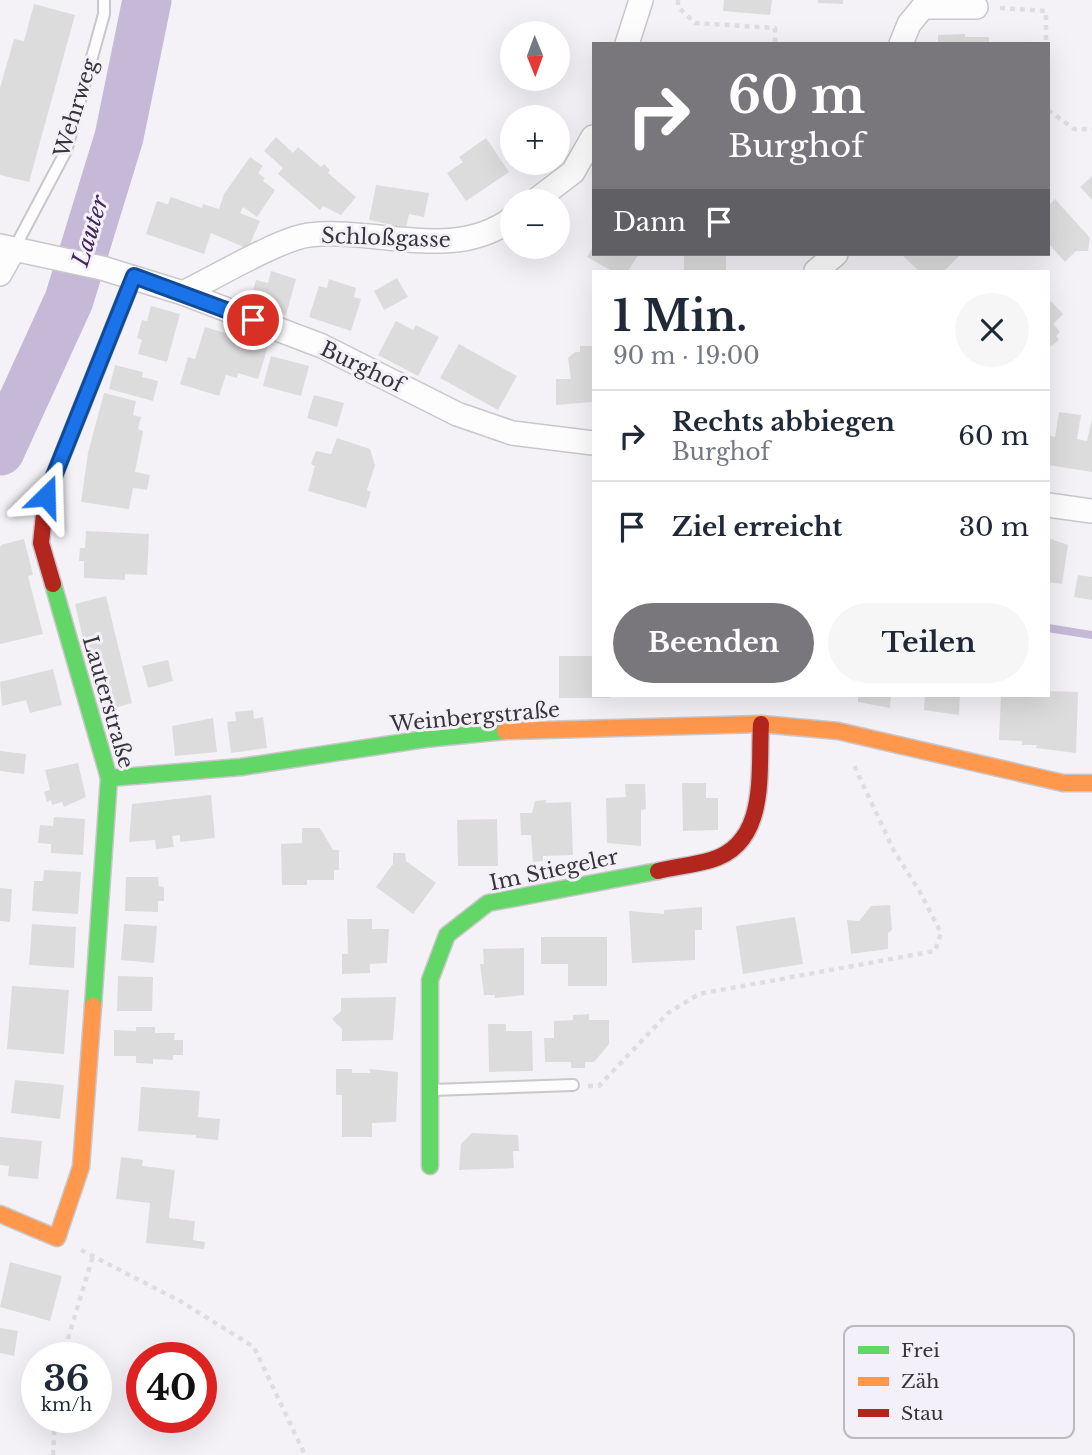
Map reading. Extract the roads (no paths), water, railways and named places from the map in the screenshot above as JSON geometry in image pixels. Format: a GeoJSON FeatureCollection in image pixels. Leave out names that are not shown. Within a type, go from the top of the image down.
{"type":"FeatureCollection","features":[{"type":"Feature","properties":{"kind":"street"},"geometry":{"type":"LineString","coordinates":[[627,42],[641,0]]}},
{"type":"Feature","properties":{"kind":"street"},"geometry":{"type":"LineString","coordinates":[[902,42],[909,24],[923,7],[976,7]]}},
{"type":"Feature","properties":{"kind":"street"},"geometry":{"type":"LineString","coordinates":[[551,189],[573,172],[592,139]]}},
{"type":"Feature","properties":{"kind":"street","name":"Schloßgasse"},"geometry":{"type":"LineString","coordinates":[[183,293],[306,235],[354,235],[455,243],[500,227]]}},
{"type":"Feature","properties":{"kind":"street","name":"Burghof"},"geometry":{"type":"LineString","coordinates":[[7,247],[134,276],[183,293],[322,346],[457,414],[512,433],[592,443]]}},
{"type":"Feature","properties":{"kind":"street"},"geometry":{"type":"LineString","coordinates":[[0,274],[7,247]]}},
{"type":"Feature","properties":{"kind":"street"},"geometry":{"type":"LineString","coordinates":[[818,270],[834,256]]}},
{"type":"Feature","properties":{"kind":"street","name":"Lauterstraße"},"geometry":{"type":"LineString","coordinates":[[0,1214],[57,1238],[81,1167],[109,778],[41,543],[46,496],[134,276]]}},
{"type":"Feature","properties":{"kind":"street"},"geometry":{"type":"LineString","coordinates":[[1050,505],[1092,511]]}},
{"type":"Feature","properties":{"kind":"street","name":"Weinbergstraße"},"geometry":{"type":"LineString","coordinates":[[109,778],[241,767],[425,739],[504,731],[761,723],[838,731],[1063,783],[1092,783]]}},
{"type":"Feature","properties":{"kind":"street","name":"Im Stiegeler"},"geometry":{"type":"LineString","coordinates":[[430,1166],[430,980],[447,935],[488,903],[713,860],[739,846],[756,818],[761,723]]}},
{"type":"Feature","properties":{"kind":"lane","name":"Wehrweg"},"geometry":{"type":"LineString","coordinates":[[7,247],[66,151],[104,15],[104,0]]}},
{"type":"Feature","properties":{"kind":"lane"},"geometry":{"type":"LineString","coordinates":[[429,1090],[573,1085]]}},
{"type":"Feature","properties":{"kind":"waterway","name":"Lauter"},"geometry":{"type":"LineString","coordinates":[[0,451],[69,300],[119,137],[147,0]]}},
{"type":"Feature","properties":{"kind":"waterway"},"geometry":{"type":"LineString","coordinates":[[1050,628],[1092,635]]}}]}
